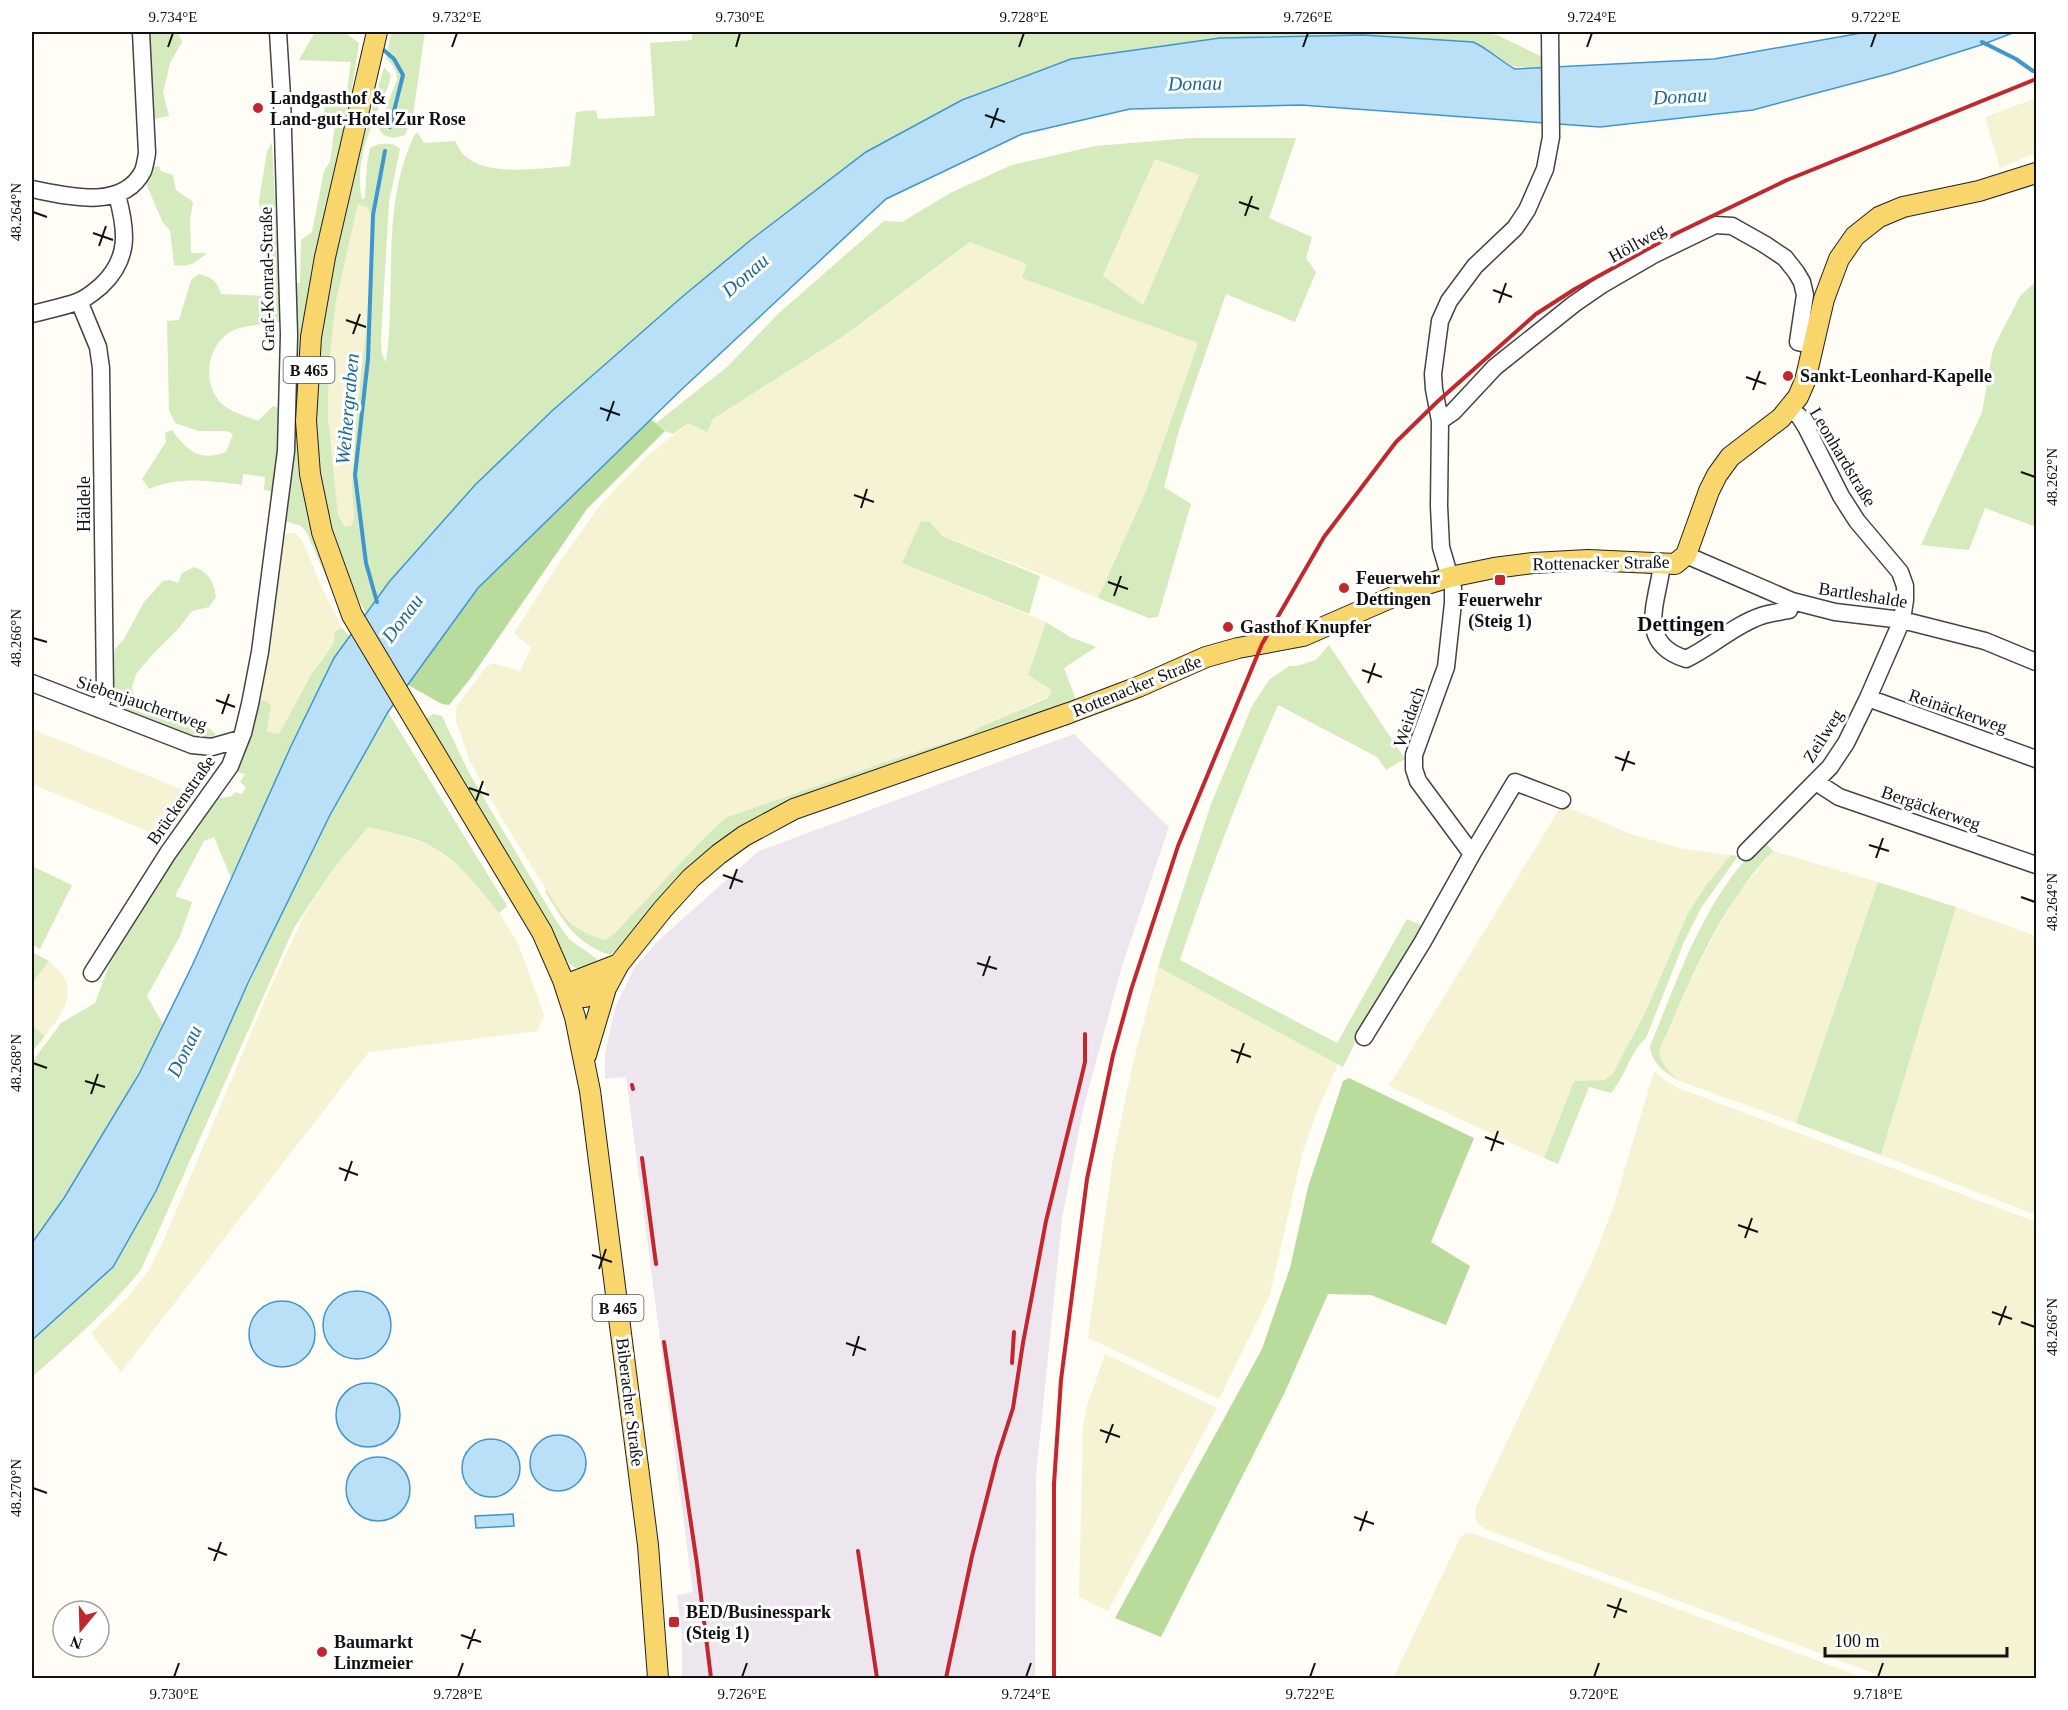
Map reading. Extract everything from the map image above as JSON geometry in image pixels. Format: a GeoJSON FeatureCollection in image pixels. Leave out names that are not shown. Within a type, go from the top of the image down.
{"type":"FeatureCollection","features":[{"type":"Feature","properties":{"kind":"main road","name":"B 465"},"geometry":{"type":"LineString","coordinates":[[376,32],[325,257],[311,337],[306,421],[310,474],[322,532],[352,615],[542,932],[567,990],[585,1057]]}},
{"type":"Feature","properties":{"kind":"main road","name":"Rottenacker Straße"},"geometry":{"type":"LineString","coordinates":[[585,1057],[606,988],[619,964],[663,909],[718,854],[744,836],[794,809],[1069,713],[1138,687],[1206,657],[1238,648],[1303,636],[1411,590],[1450,577],[1533,563],[1588,560],[1675,564],[1686,555],[1709,491],[1730,457],[1781,418],[1798,397],[1805,381],[1824,299],[1839,259],[1855,236],[1879,217],[1903,207],[1979,191],[2037,173]]}},
{"type":"Feature","properties":{"kind":"main road"},"geometry":{"type":"LineString","coordinates":[[567,990],[619,964]]}},
{"type":"Feature","properties":{"kind":"main road"},"geometry":{"type":"LineString","coordinates":[[567,990],[584,997],[599,993],[606,988]]}},
{"type":"Feature","properties":{"kind":"main road","name":"Biberacher Straße"},"geometry":{"type":"LineString","coordinates":[[585,1057],[648,1545],[658,1678]]}},
{"type":"Feature","properties":{"kind":"street"},"geometry":{"type":"LineString","coordinates":[[32,189],[62,196],[117,195],[133,185],[143,171],[147,153],[141,32]]}},
{"type":"Feature","properties":{"kind":"street","name":"Graf-Konrad-Straße"},"geometry":{"type":"LineString","coordinates":[[277,525],[286,451],[289,335],[278,32]]}},
{"type":"Feature","properties":{"kind":"street"},"geometry":{"type":"LineString","coordinates":[[1450,577],[1441,547],[1438,506],[1440,421],[1433,374],[1440,321],[1449,302],[1475,266],[1515,228],[1527,210],[1545,169],[1551,137],[1550,32]]}},
{"type":"Feature","properties":{"kind":"street"},"geometry":{"type":"LineString","coordinates":[[32,314],[79,302],[105,282],[119,262],[125,244],[125,230],[117,195]]}},
{"type":"Feature","properties":{"kind":"street","name":"Höllweg"},"geometry":{"type":"LineString","coordinates":[[1440,421],[1453,412],[1495,367],[1574,304],[1653,255],[1715,225],[1732,226],[1785,258],[1802,282],[1805,295],[1798,342],[1814,346]]}},
{"type":"Feature","properties":{"kind":"street","name":"Häldele"},"geometry":{"type":"LineString","coordinates":[[79,302],[98,347],[101,368],[105,693],[99,710]]}},
{"type":"Feature","properties":{"kind":"street","name":"Leonhardstraße"},"geometry":{"type":"LineString","coordinates":[[1789,409],[1799,416],[1806,427],[1857,521],[1900,572],[1905,586],[1902,620]]}},
{"type":"Feature","properties":{"kind":"street","name":"Brückenstraße"},"geometry":{"type":"LineString","coordinates":[[92,973],[168,853],[230,766],[240,739],[260,652],[277,525]]}},
{"type":"Feature","properties":{"kind":"street","name":"Bartleshalde"},"geometry":{"type":"LineString","coordinates":[[1686,555],[1791,601],[1835,612],[1902,620],[1985,641],[2037,662]]}},
{"type":"Feature","properties":{"kind":"street"},"geometry":{"type":"LineString","coordinates":[[1662,565],[1652,623],[1656,637],[1664,647],[1686,659],[1700,653],[1736,628],[1761,616],[1789,610],[1791,601]]}},
{"type":"Feature","properties":{"kind":"street","name":"Weidach"},"geometry":{"type":"LineString","coordinates":[[1450,577],[1453,603],[1446,667],[1414,755],[1414,769],[1418,782],[1472,854]]}},
{"type":"Feature","properties":{"kind":"street","name":"Zeilweg"},"geometry":{"type":"LineString","coordinates":[[1746,852],[1830,767],[1846,743],[1902,620]]}},
{"type":"Feature","properties":{"kind":"street","name":"Siebenjauchertweg"},"geometry":{"type":"LineString","coordinates":[[32,683],[192,745],[212,747],[240,739]]}},
{"type":"Feature","properties":{"kind":"street","name":"Reinäckerweg"},"geometry":{"type":"LineString","coordinates":[[1868,698],[2037,759]]}},
{"type":"Feature","properties":{"kind":"street"},"geometry":{"type":"LineString","coordinates":[[1365,1037],[1515,782],[1562,800]]}},
{"type":"Feature","properties":{"kind":"street","name":"Bergäckerweg"},"geometry":{"type":"LineString","coordinates":[[1816,782],[1839,797],[2037,865]]}},
{"type":"Feature","properties":{"kind":"shaded area"},"geometry":{"type":"Polygon","coordinates":[[[2036,98],[2036,153],[2000,168],[1985,117],[2036,98]]]}},
{"type":"Feature","properties":{"kind":"shaded area"},"geometry":{"type":"Polygon","coordinates":[[[1155,159],[1199,175],[1143,305],[1103,277],[1155,159]]]}},
{"type":"Feature","properties":{"kind":"shaded area"},"geometry":{"type":"Polygon","coordinates":[[[358,204],[368,208],[373,221],[367,320],[352,485],[354,518],[351,526],[344,527],[338,516],[328,417],[329,363],[336,301],[358,204]]]}},
{"type":"Feature","properties":{"kind":"shaded area"},"geometry":{"type":"Polygon","coordinates":[[[970,242],[1028,264],[1023,278],[1198,342],[1146,491],[1098,598],[942,536],[903,563],[1046,622],[1028,675],[1053,690],[1048,697],[980,727],[966,736],[725,818],[615,934],[605,940],[583,934],[561,913],[502,819],[470,761],[456,721],[456,707],[486,667],[493,663],[520,671],[531,648],[514,633],[559,563],[601,504],[646,457],[688,423],[707,432],[713,419],[842,337],[970,242]]]}},
{"type":"Feature","properties":{"kind":"shaded area"},"geometry":{"type":"Polygon","coordinates":[[[295,533],[302,540],[342,628],[335,631],[333,644],[320,661],[279,734],[273,734],[267,732],[270,712],[257,701],[283,536],[295,533]]]}},
{"type":"Feature","properties":{"kind":"shaded area"},"geometry":{"type":"Polygon","coordinates":[[[32,729],[203,798],[172,841],[32,784],[32,729]]]}},
{"type":"Feature","properties":{"kind":"shaded area"},"geometry":{"type":"Polygon","coordinates":[[[1074,734],[1169,827],[1122,966],[1083,1110],[1062,1219],[1036,1476],[1035,1678],[682,1678],[682,1637],[677,1595],[693,1592],[626,1077],[605,1079],[605,1054],[615,1008],[634,968],[660,939],[759,851],[1074,734]]]}},
{"type":"Feature","properties":{"kind":"shaded area"},"geometry":{"type":"Polygon","coordinates":[[[1562,805],[1631,834],[1683,849],[1731,855],[1706,885],[1688,913],[1645,1013],[1612,1076],[1604,1080],[1574,1081],[1544,1158],[1389,1086],[1562,805]]]}},
{"type":"Feature","properties":{"kind":"shaded area"},"geometry":{"type":"Polygon","coordinates":[[[368,827],[398,833],[435,848],[468,874],[499,913],[518,943],[544,1015],[538,1031],[369,1052],[121,1372],[91,1333],[126,1299],[149,1270],[303,917],[333,869],[368,827]]]}},
{"type":"Feature","properties":{"kind":"shaded area"},"geometry":{"type":"Polygon","coordinates":[[[1773,851],[1878,882],[1796,1123],[1682,1082],[1669,1072],[1660,1059],[1659,1051],[1687,987],[1715,933],[1737,895],[1773,851]]]}},
{"type":"Feature","properties":{"kind":"shaded area"},"geometry":{"type":"Polygon","coordinates":[[[1956,907],[2036,936],[2036,1215],[1881,1155],[1956,907]]]}},
{"type":"Feature","properties":{"kind":"shaded area"},"geometry":{"type":"Polygon","coordinates":[[[49,961],[60,971],[67,983],[68,995],[65,1006],[45,1036],[32,1025],[32,984],[49,961]]]}},
{"type":"Feature","properties":{"kind":"shaded area"},"geometry":{"type":"Polygon","coordinates":[[[1158,967],[1338,1064],[1316,1114],[1302,1154],[1270,1295],[1219,1399],[1088,1338],[1113,1159],[1133,1063],[1158,967]]]}},
{"type":"Feature","properties":{"kind":"shaded area"},"geometry":{"type":"Polygon","coordinates":[[[1654,1071],[1668,1083],[1681,1089],[2036,1222],[2036,1678],[1886,1678],[1485,1529],[1478,1524],[1475,1516],[1476,1507],[1593,1260],[1614,1205],[1654,1071]]]}},
{"type":"Feature","properties":{"kind":"shaded area"},"geometry":{"type":"Polygon","coordinates":[[[1105,1354],[1217,1408],[1108,1611],[1079,1597],[1083,1426],[1087,1406],[1105,1354]]]}},
{"type":"Feature","properties":{"kind":"shaded area"},"geometry":{"type":"Polygon","coordinates":[[[1472,1533],[1865,1678],[1393,1678],[1460,1538],[1472,1533]]]}},
{"type":"Feature","properties":{"kind":"green space"},"geometry":{"type":"Polygon","coordinates":[[[148,32],[178,32],[182,42],[170,63],[163,93],[169,116],[154,119],[148,32]]]}},
{"type":"Feature","properties":{"kind":"green space"},"geometry":{"type":"Polygon","coordinates":[[[315,32],[344,32],[359,43],[351,94],[315,265],[300,372],[339,607],[307,533],[301,526],[286,521],[295,283],[300,283],[301,240],[312,232],[324,171],[330,162],[336,117],[325,118],[324,99],[346,97],[351,62],[299,60],[315,32]]]}},
{"type":"Feature","properties":{"kind":"green space"},"geometry":{"type":"Polygon","coordinates":[[[391,32],[425,32],[413,115],[405,135],[397,137],[386,136],[378,127],[397,80],[394,68],[386,58],[391,32]]]}},
{"type":"Feature","properties":{"kind":"green space"},"geometry":{"type":"Polygon","coordinates":[[[692,32],[1483,32],[1497,35],[1547,59],[1548,67],[1529,68],[1508,64],[1487,48],[1071,59],[962,100],[866,152],[752,239],[682,297],[553,410],[475,485],[389,582],[366,613],[341,565],[324,512],[318,477],[315,425],[317,373],[332,270],[356,168],[384,67],[391,75],[366,140],[360,170],[360,185],[362,199],[365,198],[370,148],[385,144],[397,146],[400,149],[389,202],[381,340],[382,355],[386,362],[393,218],[404,161],[415,134],[418,133],[424,143],[455,141],[467,157],[491,168],[518,170],[570,166],[576,112],[596,110],[598,119],[655,116],[650,43],[692,40],[692,32]],[[358,204],[336,301],[329,363],[328,417],[338,515],[345,527],[351,526],[354,518],[352,485],[367,320],[373,221],[368,208],[358,204]]]}},
{"type":"Feature","properties":{"kind":"green space"},"geometry":{"type":"Polygon","coordinates":[[[1192,138],[1296,138],[1269,218],[1312,237],[1306,258],[1316,272],[1295,322],[1226,294],[1180,427],[1164,487],[1191,504],[1158,617],[1149,618],[1098,598],[1146,491],[1198,343],[1022,278],[1027,264],[970,242],[842,337],[713,419],[707,432],[688,423],[673,434],[665,431],[656,423],[727,367],[779,313],[884,221],[902,222],[950,193],[1012,165],[1095,146],[1192,138]],[[1155,159],[1103,276],[1143,305],[1199,175],[1155,159]]]}},
{"type":"Feature","properties":{"kind":"green space"},"geometry":{"type":"Polygon","coordinates":[[[272,142],[281,322],[236,329],[226,334],[213,352],[209,373],[214,394],[224,406],[233,411],[258,421],[273,406],[281,408],[274,492],[264,490],[265,477],[243,474],[242,485],[184,481],[149,489],[142,479],[166,442],[165,433],[172,430],[189,449],[209,456],[226,452],[233,434],[226,431],[198,431],[175,423],[169,410],[167,321],[179,320],[191,280],[199,274],[213,280],[221,294],[265,296],[264,237],[259,201],[267,151],[272,142]]]}},
{"type":"Feature","properties":{"kind":"green space"},"geometry":{"type":"Polygon","coordinates":[[[159,166],[161,171],[173,175],[176,190],[193,202],[190,220],[191,253],[207,253],[189,265],[174,265],[170,230],[163,223],[145,181],[153,167],[159,166]]]}},
{"type":"Feature","properties":{"kind":"green space"},"geometry":{"type":"Polygon","coordinates":[[[2033,284],[2036,288],[2036,527],[1985,508],[1969,550],[1921,545],[1982,412],[1993,349],[2020,296],[2033,284]]]}},
{"type":"Feature","properties":{"kind":"green space"},"geometry":{"type":"Polygon","coordinates":[[[651,419],[665,431],[587,509],[470,679],[449,705],[442,704],[408,685],[478,587],[651,419]]]}},
{"type":"Feature","properties":{"kind":"green space"},"geometry":{"type":"Polygon","coordinates":[[[921,521],[930,522],[942,536],[1040,576],[1029,614],[902,563],[921,521]]]}},
{"type":"Feature","properties":{"kind":"green space"},"geometry":{"type":"Polygon","coordinates":[[[194,567],[210,578],[216,597],[209,607],[192,611],[136,674],[132,687],[134,699],[147,708],[210,729],[216,734],[209,741],[129,715],[112,701],[110,675],[115,649],[124,639],[144,602],[163,581],[170,580],[178,583],[182,573],[194,567]]]}},
{"type":"Feature","properties":{"kind":"green space"},"geometry":{"type":"Polygon","coordinates":[[[1046,622],[1070,637],[1096,647],[1064,668],[1076,700],[799,801],[610,955],[587,944],[571,930],[545,891],[547,890],[570,922],[584,932],[605,940],[615,933],[725,818],[966,736],[980,727],[1048,698],[1052,690],[1028,675],[1046,622]]]}},
{"type":"Feature","properties":{"kind":"green space"},"geometry":{"type":"Polygon","coordinates":[[[342,628],[349,636],[334,658],[231,878],[214,837],[204,841],[175,896],[192,902],[180,936],[147,996],[163,1024],[102,1136],[32,1243],[32,1062],[61,1023],[95,1003],[119,939],[215,794],[223,798],[232,796],[235,792],[242,794],[246,787],[240,782],[245,774],[233,771],[257,701],[265,701],[271,705],[267,732],[279,734],[311,675],[333,644],[335,631],[342,628]]]}},
{"type":"Feature","properties":{"kind":"green space"},"geometry":{"type":"Polygon","coordinates":[[[1329,645],[1405,759],[1386,770],[1377,757],[1278,705],[1226,831],[1180,960],[1337,1043],[1407,919],[1423,926],[1370,1013],[1343,1067],[1158,967],[1211,804],[1252,706],[1269,680],[1289,666],[1316,660],[1329,645]]]}},
{"type":"Feature","properties":{"kind":"green space"},"geometry":{"type":"Polygon","coordinates":[[[388,712],[507,906],[499,913],[453,861],[434,848],[410,837],[368,827],[333,869],[294,928],[141,1270],[75,1339],[32,1377],[32,1340],[113,1267],[330,815],[388,712]]]}},
{"type":"Feature","properties":{"kind":"green space"},"geometry":{"type":"Polygon","coordinates":[[[433,714],[442,716],[468,771],[555,919],[569,939],[597,959],[598,963],[585,968],[576,968],[560,953],[425,719],[433,714]]]}},
{"type":"Feature","properties":{"kind":"green space"},"geometry":{"type":"Polygon","coordinates":[[[1764,841],[1773,851],[1754,873],[1721,920],[1694,972],[1659,1051],[1664,1065],[1682,1082],[1666,1072],[1657,1063],[1650,1046],[1684,964],[1710,910],[1743,862],[1764,841]]]}},
{"type":"Feature","properties":{"kind":"green space"},"geometry":{"type":"Polygon","coordinates":[[[1731,855],[1738,856],[1701,908],[1684,942],[1646,1038],[1636,1050],[1611,1093],[1589,1087],[1558,1164],[1544,1158],[1574,1081],[1604,1080],[1612,1075],[1645,1013],[1688,913],[1706,885],[1731,855]]]}},
{"type":"Feature","properties":{"kind":"green space"},"geometry":{"type":"Polygon","coordinates":[[[32,866],[72,885],[40,949],[32,944],[32,866]]]}},
{"type":"Feature","properties":{"kind":"green space"},"geometry":{"type":"Polygon","coordinates":[[[1878,882],[1956,907],[1881,1155],[1796,1123],[1878,882]]]}},
{"type":"Feature","properties":{"kind":"green space"},"geometry":{"type":"Polygon","coordinates":[[[32,952],[49,961],[32,984],[32,952]]]}},
{"type":"Feature","properties":{"kind":"green space"},"geometry":{"type":"Polygon","coordinates":[[[32,1025],[45,1036],[32,1052],[32,1025]]]}},
{"type":"Feature","properties":{"kind":"green space"},"geometry":{"type":"Polygon","coordinates":[[[1349,1078],[1474,1138],[1431,1242],[1470,1266],[1446,1325],[1371,1295],[1328,1294],[1284,1394],[1161,1637],[1115,1618],[1262,1349],[1290,1268],[1308,1187],[1343,1081],[1349,1078]]]}},
{"type":"Feature","properties":{"kind":"water","name":"Donau"},"geometry":{"type":"Polygon","coordinates":[[[1867,32],[2015,32],[1892,73],[1753,110],[1600,127],[1301,105],[1130,109],[1022,134],[886,199],[681,390],[478,588],[388,712],[330,815],[248,983],[156,1191],[113,1267],[32,1340],[32,1243],[64,1198],[139,1074],[192,966],[291,746],[334,658],[389,582],[475,485],[553,410],[752,239],[866,152],[962,100],[1071,59],[1220,38],[1363,35],[1473,42],[1515,69],[1714,59],[1867,32]]]}},
{"type":"Feature","properties":{"kind":"water"},"geometry":{"type":"Polygon","coordinates":[[[357,1291],[370,1294],[381,1301],[388,1312],[391,1325],[388,1338],[381,1349],[370,1356],[357,1359],[344,1356],[333,1349],[326,1338],[323,1325],[326,1312],[333,1301],[344,1294],[357,1291]]]}},
{"type":"Feature","properties":{"kind":"water"},"geometry":{"type":"Polygon","coordinates":[[[282,1301],[295,1304],[305,1311],[312,1321],[315,1334],[312,1347],[305,1357],[295,1364],[282,1367],[269,1364],[259,1357],[252,1347],[249,1334],[252,1321],[259,1311],[269,1304],[282,1301]]]}},
{"type":"Feature","properties":{"kind":"water"},"geometry":{"type":"Polygon","coordinates":[[[368,1383],[380,1385],[391,1392],[398,1403],[400,1415],[398,1427],[391,1438],[380,1445],[368,1447],[356,1445],[345,1438],[338,1427],[336,1415],[338,1403],[345,1392],[356,1385],[368,1383]]]}},
{"type":"Feature","properties":{"kind":"water"},"geometry":{"type":"Polygon","coordinates":[[[558,1435],[569,1437],[578,1443],[584,1452],[586,1463],[584,1474],[578,1483],[569,1489],[558,1491],[547,1489],[538,1483],[532,1474],[530,1463],[532,1452],[538,1443],[547,1437],[558,1435]]]}},
{"type":"Feature","properties":{"kind":"water"},"geometry":{"type":"Polygon","coordinates":[[[491,1439],[502,1441],[515,1452],[520,1468],[518,1479],[507,1492],[491,1497],[480,1495],[467,1484],[462,1468],[464,1457],[475,1444],[491,1439]]]}},
{"type":"Feature","properties":{"kind":"water"},"geometry":{"type":"Polygon","coordinates":[[[372,1457],[384,1457],[401,1466],[408,1477],[410,1489],[408,1501],[401,1512],[384,1521],[372,1521],[360,1516],[351,1507],[346,1495],[346,1483],[351,1471],[360,1462],[372,1457]]]}},
{"type":"Feature","properties":{"kind":"water"},"geometry":{"type":"Polygon","coordinates":[[[513,1514],[514,1526],[476,1528],[475,1516],[513,1514]]]}},
{"type":"Feature","properties":{"kind":"waterway"},"geometry":{"type":"LineString","coordinates":[[1982,42],[2016,59],[2033,71]]}},
{"type":"Feature","properties":{"kind":"waterway","name":"Weihergraben"},"geometry":{"type":"LineString","coordinates":[[379,46],[394,59],[403,75],[390,127]]}},
{"type":"Feature","properties":{"kind":"waterway","name":"Weihergraben"},"geometry":{"type":"LineString","coordinates":[[377,602],[366,563],[355,475],[368,359],[373,215],[385,151]]}},
{"type":"Feature","properties":{"kind":"railway"},"geometry":{"type":"LineString","coordinates":[[1054,1678],[1054,1484],[1061,1380],[1087,1179],[1113,1055],[1131,990],[1178,846],[1262,644],[1324,537],[1396,442],[1437,402],[1536,314],[1575,289],[1675,234],[1787,180],[2036,79]]}},
{"type":"Feature","properties":{"kind":"railway"},"geometry":{"type":"LineString","coordinates":[[946,1678],[972,1556],[997,1458],[1013,1408],[1046,1221],[1085,1062],[1085,1034]]}},
{"type":"Feature","properties":{"kind":"railway"},"geometry":{"type":"LineString","coordinates":[[632,1085],[633,1089]]}},
{"type":"Feature","properties":{"kind":"railway"},"geometry":{"type":"LineString","coordinates":[[642,1158],[656,1264]]}},
{"type":"Feature","properties":{"kind":"railway"},"geometry":{"type":"LineString","coordinates":[[1012,1363],[1014,1332]]}},
{"type":"Feature","properties":{"kind":"railway"},"geometry":{"type":"LineString","coordinates":[[664,1342],[697,1564],[711,1678]]}},
{"type":"Feature","properties":{"kind":"railway"},"geometry":{"type":"LineString","coordinates":[[858,1551],[877,1678]]}},
{"type":"Feature","properties":{"kind":"place","name":"Landgasthof & Land-gut-Hotel Zur Rose"},"geometry":{"type":"Point","coordinates":[258,108]}},
{"type":"Feature","properties":{"kind":"place","name":"Sankt-Leonhard-Kapelle"},"geometry":{"type":"Point","coordinates":[1788,376]}},
{"type":"Feature","properties":{"kind":"place","name":"Feuerwehr (Steig 1)"},"geometry":{"type":"Point","coordinates":[1500,580]}},
{"type":"Feature","properties":{"kind":"place","name":"Feuerwehr Dettingen"},"geometry":{"type":"Point","coordinates":[1344,588]}},
{"type":"Feature","properties":{"kind":"place","name":"Gasthof Knupfer"},"geometry":{"type":"Point","coordinates":[1228,627]}},
{"type":"Feature","properties":{"kind":"place","name":"BED/Businesspark (Steig 1)"},"geometry":{"type":"Point","coordinates":[674,1622]}},
{"type":"Feature","properties":{"kind":"place","name":"Baumarkt Linzmeier"},"geometry":{"type":"Point","coordinates":[322,1652]}},
{"type":"Feature","properties":{"kind":"district","name":"Dettingen"},"geometry":{"type":"Point","coordinates":[1681,624]}}]}
